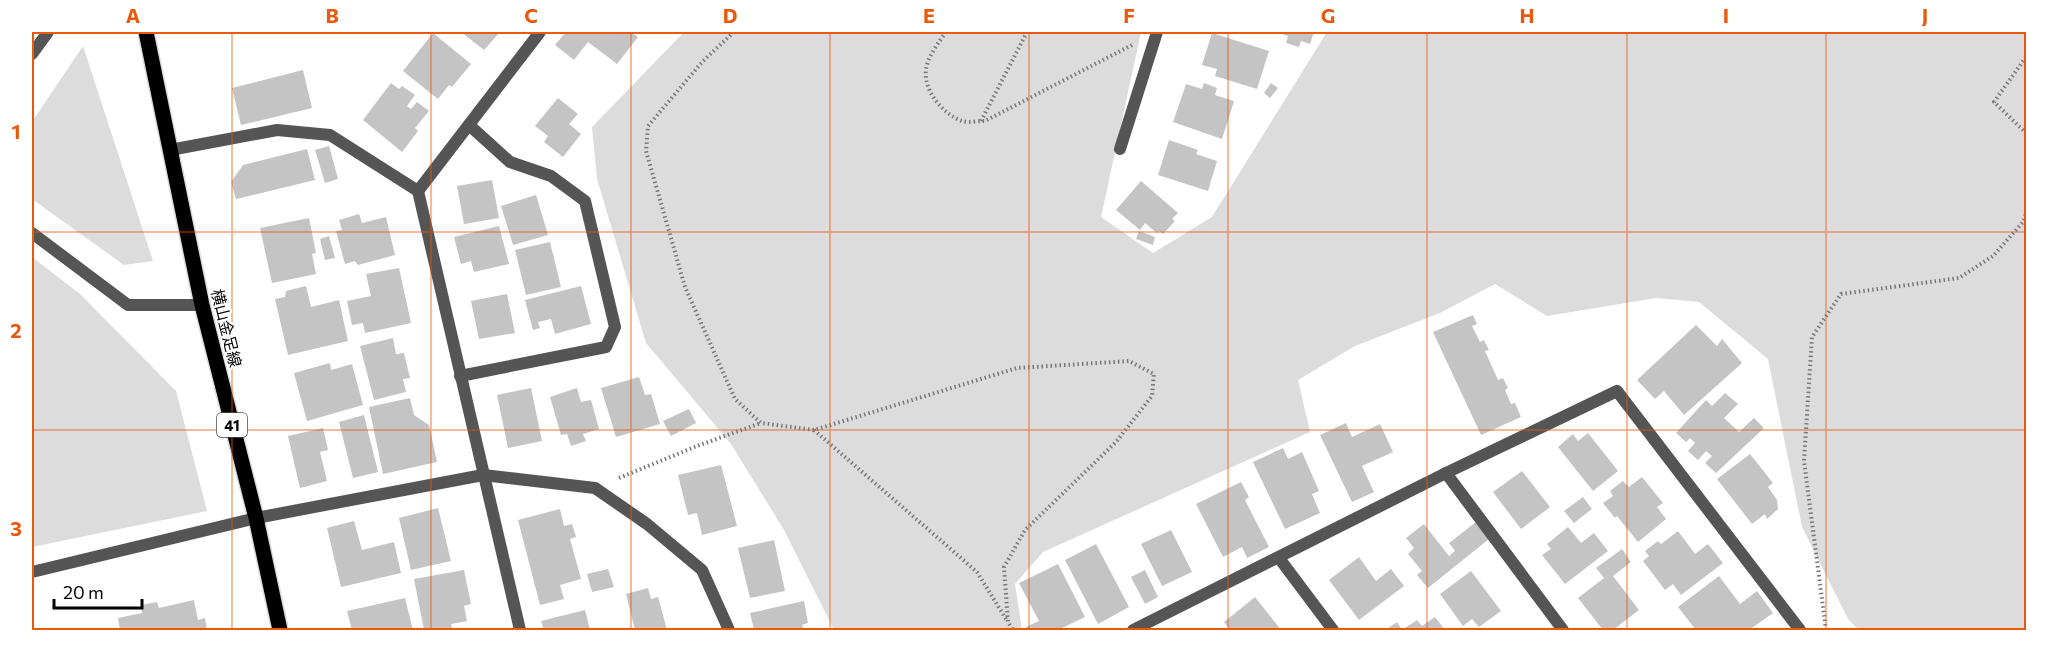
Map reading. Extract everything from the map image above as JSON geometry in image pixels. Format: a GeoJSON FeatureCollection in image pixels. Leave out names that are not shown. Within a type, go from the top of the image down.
{"type":"FeatureCollection","features":[{"type":"Feature","properties":{"kind":"main road","name":"横山金足線"},"geometry":{"type":"LineString","coordinates":[[146,32],[202,305],[256,518],[280,630]]}},
{"type":"Feature","properties":{"kind":"street"},"geometry":{"type":"LineString","coordinates":[[32,54],[48,32]]}},
{"type":"Feature","properties":{"kind":"street"},"geometry":{"type":"LineString","coordinates":[[418,191],[540,32]]}},
{"type":"Feature","properties":{"kind":"street"},"geometry":{"type":"LineString","coordinates":[[1120,149],[1157,32]]}},
{"type":"Feature","properties":{"kind":"street"},"geometry":{"type":"LineString","coordinates":[[460,376],[606,347],[615,327],[585,201],[550,176],[510,162],[469,125]]}},
{"type":"Feature","properties":{"kind":"street"},"geometry":{"type":"LineString","coordinates":[[170,150],[277,130],[330,135],[418,191],[519,630]]}},
{"type":"Feature","properties":{"kind":"street"},"geometry":{"type":"LineString","coordinates":[[32,232],[128,305],[202,305]]}},
{"type":"Feature","properties":{"kind":"street"},"geometry":{"type":"LineString","coordinates":[[1133,630],[1446,473],[1617,391],[1800,630]]}},
{"type":"Feature","properties":{"kind":"street"},"geometry":{"type":"LineString","coordinates":[[1446,473],[1563,630]]}},
{"type":"Feature","properties":{"kind":"street"},"geometry":{"type":"LineString","coordinates":[[32,572],[256,518],[483,475],[595,488],[647,524],[702,570],[729,630]]}},
{"type":"Feature","properties":{"kind":"street"},"geometry":{"type":"LineString","coordinates":[[1279,558],[1333,630]]}},
{"type":"Feature","properties":{"kind":"path"},"geometry":{"type":"LineString","coordinates":[[734,32],[703,61],[648,126],[646,151],[685,287],[735,399],[761,423]]}},
{"type":"Feature","properties":{"kind":"path"},"geometry":{"type":"LineString","coordinates":[[946,32],[926,70],[930,91],[943,110],[963,121],[985,122],[1157,32]]}},
{"type":"Feature","properties":{"kind":"path"},"geometry":{"type":"LineString","coordinates":[[981,121],[1027,32]]}},
{"type":"Feature","properties":{"kind":"path"},"geometry":{"type":"LineString","coordinates":[[2026,57],[1994,102],[2026,133]]}},
{"type":"Feature","properties":{"kind":"path"},"geometry":{"type":"LineString","coordinates":[[1826,630],[1804,461],[1812,337],[1841,294],[1959,278],[1993,256],[2024,221],[2026,213]]}},
{"type":"Feature","properties":{"kind":"path"},"geometry":{"type":"LineString","coordinates":[[595,488],[697,446],[761,423],[814,430],[1017,368],[1129,361],[1154,374],[1152,396],[1116,442],[1024,530],[1004,567],[1008,622]]}},
{"type":"Feature","properties":{"kind":"path"},"geometry":{"type":"LineString","coordinates":[[814,430],[977,572],[1013,630]]}},
{"type":"Feature","properties":{"kind":"shaded area"},"geometry":{"type":"Polygon","coordinates":[[[684,32],[1141,32],[1101,217],[1153,253],[1212,217],[1327,32],[2026,32],[2026,630],[1859,630],[1848,619],[1802,527],[1768,359],[1699,302],[1656,298],[1547,316],[1495,284],[1440,313],[1355,346],[1298,380],[1310,432],[1043,552],[1015,584],[1022,630],[834,630],[784,530],[731,444],[646,343],[597,179],[592,127],[684,32]]]}},
{"type":"Feature","properties":{"kind":"shaded area"},"geometry":{"type":"Polygon","coordinates":[[[83,46],[153,261],[124,265],[32,199],[32,122],[83,46]]]}},
{"type":"Feature","properties":{"kind":"shaded area"},"geometry":{"type":"Polygon","coordinates":[[[32,257],[80,294],[176,391],[207,511],[32,547],[32,257]]]}},
{"type":"Feature","properties":{"kind":"building"},"geometry":{"type":"Polygon","coordinates":[[[461,32],[500,32],[484,50],[461,32]]]}},
{"type":"Feature","properties":{"kind":"building"},"geometry":{"type":"Polygon","coordinates":[[[566,32],[577,34],[579,32],[631,32],[638,37],[617,64],[588,42],[574,60],[555,45],[566,32]]]}},
{"type":"Feature","properties":{"kind":"building"},"geometry":{"type":"Polygon","coordinates":[[[1275,32],[1314,32],[1310,44],[1301,41],[1299,47],[1286,43],[1288,36],[1275,32]]]}},
{"type":"Feature","properties":{"kind":"building"},"geometry":{"type":"Polygon","coordinates":[[[433,33],[471,64],[452,87],[449,85],[438,99],[403,71],[433,33]]]}},
{"type":"Feature","properties":{"kind":"building"},"geometry":{"type":"Polygon","coordinates":[[[1212,33],[1269,51],[1257,89],[1215,76],[1217,69],[1202,65],[1212,33]]]}},
{"type":"Feature","properties":{"kind":"building"},"geometry":{"type":"Polygon","coordinates":[[[303,70],[312,108],[241,125],[232,88],[303,70]]]}},
{"type":"Feature","properties":{"kind":"building"},"geometry":{"type":"Polygon","coordinates":[[[391,83],[399,89],[402,86],[415,95],[407,106],[411,109],[417,102],[429,111],[415,128],[418,131],[402,152],[363,120],[391,83]]]}},
{"type":"Feature","properties":{"kind":"building"},"geometry":{"type":"Polygon","coordinates":[[[1204,83],[1217,88],[1215,95],[1234,101],[1222,139],[1173,122],[1186,84],[1202,89],[1204,83]]]}},
{"type":"Feature","properties":{"kind":"building"},"geometry":{"type":"Polygon","coordinates":[[[1271,83],[1278,88],[1270,98],[1264,93],[1271,83]]]}},
{"type":"Feature","properties":{"kind":"building"},"geometry":{"type":"Polygon","coordinates":[[[558,98],[578,114],[569,124],[581,134],[563,157],[544,142],[548,136],[535,126],[558,98]]]}},
{"type":"Feature","properties":{"kind":"building"},"geometry":{"type":"Polygon","coordinates":[[[1169,140],[1198,150],[1196,154],[1217,161],[1208,191],[1158,175],[1169,140]]]}},
{"type":"Feature","properties":{"kind":"building"},"geometry":{"type":"Polygon","coordinates":[[[329,146],[338,179],[325,183],[315,150],[329,146]]]}},
{"type":"Feature","properties":{"kind":"building"},"geometry":{"type":"Polygon","coordinates":[[[307,149],[315,180],[236,199],[231,182],[243,165],[307,149]]]}},
{"type":"Feature","properties":{"kind":"building"},"geometry":{"type":"Polygon","coordinates":[[[492,180],[499,218],[464,224],[457,186],[492,180]]]}},
{"type":"Feature","properties":{"kind":"building"},"geometry":{"type":"Polygon","coordinates":[[[1141,181],[1178,213],[1172,219],[1175,221],[1163,234],[1159,231],[1157,233],[1145,223],[1140,230],[1116,210],[1141,181]]]}},
{"type":"Feature","properties":{"kind":"building"},"geometry":{"type":"Polygon","coordinates":[[[536,195],[548,235],[513,245],[501,206],[536,195]]]}},
{"type":"Feature","properties":{"kind":"building"},"geometry":{"type":"Polygon","coordinates":[[[359,214],[362,223],[386,217],[395,255],[358,265],[355,261],[345,264],[336,231],[342,230],[339,220],[359,214]]]}},
{"type":"Feature","properties":{"kind":"building"},"geometry":{"type":"Polygon","coordinates":[[[309,218],[316,253],[312,254],[316,274],[272,283],[260,228],[309,218]]]}},
{"type":"Feature","properties":{"kind":"building"},"geometry":{"type":"Polygon","coordinates":[[[499,226],[509,264],[474,272],[471,261],[461,264],[454,237],[499,226]]]}},
{"type":"Feature","properties":{"kind":"building"},"geometry":{"type":"Polygon","coordinates":[[[1139,231],[1155,237],[1153,245],[1136,239],[1139,231]]]}},
{"type":"Feature","properties":{"kind":"building"},"geometry":{"type":"Polygon","coordinates":[[[329,236],[335,258],[325,260],[320,239],[329,236]]]}},
{"type":"Feature","properties":{"kind":"building"},"geometry":{"type":"Polygon","coordinates":[[[550,242],[561,287],[526,295],[515,250],[550,242]]]}},
{"type":"Feature","properties":{"kind":"building"},"geometry":{"type":"Polygon","coordinates":[[[399,268],[411,323],[365,333],[363,323],[352,325],[347,301],[371,296],[366,274],[399,268]]]}},
{"type":"Feature","properties":{"kind":"building"},"geometry":{"type":"Polygon","coordinates":[[[306,286],[311,307],[339,300],[348,341],[288,355],[275,299],[285,297],[286,291],[306,286]]]}},
{"type":"Feature","properties":{"kind":"building"},"geometry":{"type":"Polygon","coordinates":[[[581,286],[591,324],[555,334],[551,319],[538,322],[540,328],[533,330],[525,300],[581,286]]]}},
{"type":"Feature","properties":{"kind":"building"},"geometry":{"type":"Polygon","coordinates":[[[507,294],[515,333],[479,339],[471,301],[507,294]]]}},
{"type":"Feature","properties":{"kind":"building"},"geometry":{"type":"Polygon","coordinates":[[[1473,315],[1477,324],[1472,326],[1480,342],[1484,340],[1489,350],[1485,351],[1498,380],[1503,378],[1508,388],[1505,390],[1511,404],[1515,403],[1521,417],[1481,435],[1433,332],[1473,315]]]}},
{"type":"Feature","properties":{"kind":"building"},"geometry":{"type":"Polygon","coordinates":[[[1696,325],[1717,346],[1722,339],[1742,363],[1684,415],[1664,391],[1655,399],[1637,380],[1696,325]]]}},
{"type":"Feature","properties":{"kind":"building"},"geometry":{"type":"Polygon","coordinates":[[[393,338],[396,354],[404,353],[410,378],[403,379],[406,392],[374,400],[360,346],[393,338]]]}},
{"type":"Feature","properties":{"kind":"building"},"geometry":{"type":"Polygon","coordinates":[[[330,363],[331,370],[352,364],[363,405],[307,421],[294,373],[330,363]]]}},
{"type":"Feature","properties":{"kind":"building"},"geometry":{"type":"Polygon","coordinates":[[[639,377],[645,395],[651,394],[660,424],[616,437],[601,388],[639,377]]]}},
{"type":"Feature","properties":{"kind":"building"},"geometry":{"type":"Polygon","coordinates":[[[531,388],[542,441],[508,448],[497,395],[531,388]]]}},
{"type":"Feature","properties":{"kind":"building"},"geometry":{"type":"Polygon","coordinates":[[[577,388],[581,402],[591,400],[599,429],[583,434],[586,441],[571,446],[567,434],[561,435],[550,397],[577,388]]]}},
{"type":"Feature","properties":{"kind":"building"},"geometry":{"type":"Polygon","coordinates":[[[1725,393],[1738,404],[1724,418],[1739,432],[1754,418],[1764,428],[1716,473],[1705,463],[1712,456],[1706,451],[1698,460],[1688,451],[1695,443],[1690,438],[1686,442],[1676,433],[1706,400],[1712,406],[1725,393]]]}},
{"type":"Feature","properties":{"kind":"building"},"geometry":{"type":"Polygon","coordinates":[[[410,398],[414,415],[429,425],[437,462],[383,474],[369,407],[410,398]]]}},
{"type":"Feature","properties":{"kind":"building"},"geometry":{"type":"Polygon","coordinates":[[[689,409],[696,423],[671,436],[663,421],[689,409]]]}},
{"type":"Feature","properties":{"kind":"building"},"geometry":{"type":"Polygon","coordinates":[[[364,415],[378,472],[353,478],[339,422],[364,415]]]}},
{"type":"Feature","properties":{"kind":"building"},"geometry":{"type":"Polygon","coordinates":[[[1346,423],[1352,437],[1380,424],[1393,452],[1362,466],[1374,492],[1352,502],[1320,435],[1346,423]]]}},
{"type":"Feature","properties":{"kind":"building"},"geometry":{"type":"Polygon","coordinates":[[[323,428],[328,450],[320,452],[327,481],[300,488],[288,436],[323,428]]]}},
{"type":"Feature","properties":{"kind":"building"},"geometry":{"type":"Polygon","coordinates":[[[1588,433],[1618,471],[1593,491],[1558,447],[1573,434],[1578,441],[1588,433]]]}},
{"type":"Feature","properties":{"kind":"building"},"geometry":{"type":"Polygon","coordinates":[[[1283,448],[1288,459],[1302,452],[1319,491],[1312,494],[1320,513],[1285,529],[1253,462],[1283,448]]]}},
{"type":"Feature","properties":{"kind":"building"},"geometry":{"type":"Polygon","coordinates":[[[1750,454],[1773,483],[1768,487],[1777,500],[1778,509],[1767,519],[1765,514],[1752,524],[1717,479],[1750,454]]]}},
{"type":"Feature","properties":{"kind":"building"},"geometry":{"type":"Polygon","coordinates":[[[721,465],[737,526],[702,535],[697,513],[688,515],[678,475],[721,465]]]}},
{"type":"Feature","properties":{"kind":"building"},"geometry":{"type":"Polygon","coordinates":[[[1522,471],[1550,507],[1521,529],[1493,492],[1522,471]]]}},
{"type":"Feature","properties":{"kind":"building"},"geometry":{"type":"Polygon","coordinates":[[[1642,477],[1663,503],[1657,507],[1666,519],[1638,542],[1603,503],[1613,496],[1610,491],[1623,481],[1629,487],[1642,477]]]}},
{"type":"Feature","properties":{"kind":"building"},"geometry":{"type":"Polygon","coordinates":[[[1241,482],[1249,497],[1245,500],[1269,547],[1247,558],[1242,547],[1223,557],[1196,504],[1241,482]]]}},
{"type":"Feature","properties":{"kind":"building"},"geometry":{"type":"Polygon","coordinates":[[[1583,497],[1592,509],[1574,523],[1564,511],[1583,497]]]}},
{"type":"Feature","properties":{"kind":"building"},"geometry":{"type":"Polygon","coordinates":[[[438,508],[451,561],[411,570],[399,518],[438,508]]]}},
{"type":"Feature","properties":{"kind":"building"},"geometry":{"type":"Polygon","coordinates":[[[560,509],[564,526],[572,524],[576,537],[570,539],[581,579],[560,585],[564,599],[540,605],[518,520],[560,509]]]}},
{"type":"Feature","properties":{"kind":"building"},"geometry":{"type":"Polygon","coordinates":[[[354,521],[362,550],[394,542],[401,573],[341,587],[327,528],[354,521]]]}},
{"type":"Feature","properties":{"kind":"building"},"geometry":{"type":"Polygon","coordinates":[[[1476,522],[1489,539],[1428,588],[1417,575],[1422,571],[1408,554],[1414,548],[1406,538],[1424,524],[1449,556],[1455,551],[1449,543],[1476,522]]]}},
{"type":"Feature","properties":{"kind":"building"},"geometry":{"type":"Polygon","coordinates":[[[1568,527],[1581,543],[1594,533],[1608,551],[1565,584],[1542,555],[1551,549],[1547,544],[1568,527]]]}},
{"type":"Feature","properties":{"kind":"building"},"geometry":{"type":"Polygon","coordinates":[[[1171,530],[1192,572],[1162,586],[1141,544],[1171,530]]]}},
{"type":"Feature","properties":{"kind":"building"},"geometry":{"type":"Polygon","coordinates":[[[1678,531],[1695,554],[1708,544],[1723,563],[1681,595],[1673,584],[1665,590],[1643,561],[1649,556],[1645,551],[1658,541],[1661,544],[1678,531]]]}},
{"type":"Feature","properties":{"kind":"building"},"geometry":{"type":"Polygon","coordinates":[[[774,540],[785,591],[750,598],[738,548],[774,540]]]}},
{"type":"Feature","properties":{"kind":"building"},"geometry":{"type":"Polygon","coordinates":[[[1096,544],[1129,607],[1098,624],[1065,560],[1096,544]]]}},
{"type":"Feature","properties":{"kind":"building"},"geometry":{"type":"Polygon","coordinates":[[[1622,549],[1631,562],[1613,576],[1639,610],[1613,630],[1603,630],[1578,598],[1604,578],[1596,568],[1622,549]]]}},
{"type":"Feature","properties":{"kind":"building"},"geometry":{"type":"Polygon","coordinates":[[[1359,557],[1376,581],[1391,569],[1404,586],[1359,620],[1329,580],[1359,557]]]}},
{"type":"Feature","properties":{"kind":"building"},"geometry":{"type":"Polygon","coordinates":[[[1058,564],[1085,617],[1058,630],[1028,630],[1026,627],[1039,621],[1019,583],[1058,564]]]}},
{"type":"Feature","properties":{"kind":"building"},"geometry":{"type":"Polygon","coordinates":[[[608,569],[614,587],[592,592],[587,574],[608,569]]]}},
{"type":"Feature","properties":{"kind":"building"},"geometry":{"type":"Polygon","coordinates":[[[464,570],[471,604],[464,606],[467,621],[451,624],[452,628],[424,630],[414,579],[464,570]]]}},
{"type":"Feature","properties":{"kind":"building"},"geometry":{"type":"Polygon","coordinates":[[[1145,570],[1158,597],[1145,604],[1131,577],[1145,570]]]}},
{"type":"Feature","properties":{"kind":"building"},"geometry":{"type":"Polygon","coordinates":[[[1471,571],[1501,611],[1479,627],[1472,619],[1463,626],[1440,594],[1471,571]]]}},
{"type":"Feature","properties":{"kind":"building"},"geometry":{"type":"Polygon","coordinates":[[[1719,576],[1740,604],[1757,591],[1773,613],[1749,630],[1696,630],[1678,607],[1719,576]]]}},
{"type":"Feature","properties":{"kind":"building"},"geometry":{"type":"Polygon","coordinates":[[[648,588],[651,599],[658,597],[667,630],[635,630],[626,594],[648,588]]]}},
{"type":"Feature","properties":{"kind":"building"},"geometry":{"type":"Polygon","coordinates":[[[1255,597],[1281,630],[1230,630],[1224,622],[1255,597]]]}},
{"type":"Feature","properties":{"kind":"building"},"geometry":{"type":"Polygon","coordinates":[[[405,598],[413,630],[352,630],[347,611],[405,598]]]}},
{"type":"Feature","properties":{"kind":"building"},"geometry":{"type":"Polygon","coordinates":[[[194,600],[198,620],[205,618],[207,630],[120,630],[118,618],[142,613],[141,605],[157,602],[159,608],[194,600]]]}},
{"type":"Feature","properties":{"kind":"building"},"geometry":{"type":"Polygon","coordinates":[[[804,601],[808,623],[802,625],[804,630],[754,630],[750,613],[804,601]]]}},
{"type":"Feature","properties":{"kind":"building"},"geometry":{"type":"Polygon","coordinates":[[[585,610],[590,630],[544,630],[541,621],[585,610]]]}},
{"type":"Feature","properties":{"kind":"building"},"geometry":{"type":"Polygon","coordinates":[[[1435,617],[1445,630],[1402,630],[1417,620],[1422,626],[1435,617]]]}},
{"type":"Feature","properties":{"kind":"building"},"geometry":{"type":"Polygon","coordinates":[[[1397,622],[1402,630],[1385,630],[1397,622]]]}}]}
